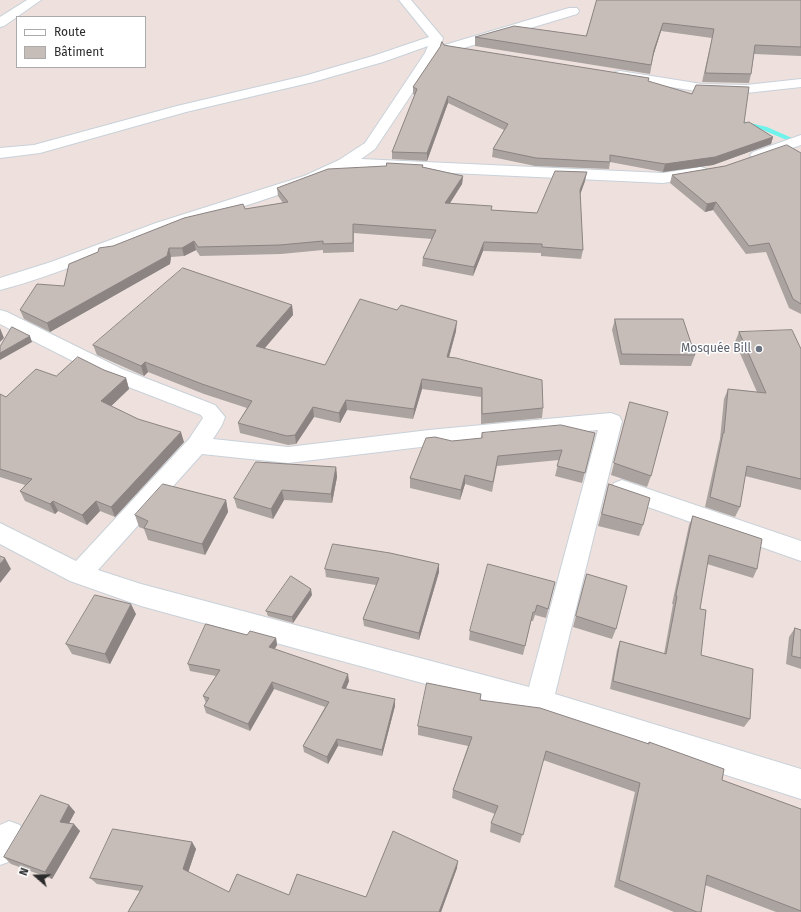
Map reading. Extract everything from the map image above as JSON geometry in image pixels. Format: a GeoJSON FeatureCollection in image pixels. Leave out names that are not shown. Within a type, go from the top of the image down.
{"type":"FeatureCollection","features":[{"type":"Feature","properties":{"kind":"street"},"geometry":{"type":"LineString","coordinates":[[0,23],[35,0]]}},
{"type":"Feature","properties":{"kind":"street"},"geometry":{"type":"LineString","coordinates":[[405,0],[443,42],[481,52]]}},
{"type":"Feature","properties":{"kind":"street"},"geometry":{"type":"LineString","coordinates":[[0,153],[35,150],[182,109],[308,78],[443,42],[573,11]]}},
{"type":"Feature","properties":{"kind":"street"},"geometry":{"type":"LineString","coordinates":[[0,284],[57,266],[162,227],[310,179],[345,163],[370,146],[432,53],[443,42]]}},
{"type":"Feature","properties":{"kind":"street"},"geometry":{"type":"LineString","coordinates":[[607,73],[702,88],[746,89],[801,83]]}},
{"type":"Feature","properties":{"kind":"street"},"geometry":{"type":"LineString","coordinates":[[744,160],[794,143]]}},
{"type":"Feature","properties":{"kind":"street"},"geometry":{"type":"LineString","coordinates":[[345,163],[663,178],[716,170]]}},
{"type":"Feature","properties":{"kind":"street"},"geometry":{"type":"LineString","coordinates":[[0,316],[115,374],[208,410],[214,417],[211,425],[197,445],[79,574]]}},
{"type":"Feature","properties":{"kind":"street"},"geometry":{"type":"LineString","coordinates":[[197,445],[288,455],[429,438],[611,420],[539,702]]}},
{"type":"Feature","properties":{"kind":"street"},"geometry":{"type":"LineString","coordinates":[[596,480],[801,551]]}},
{"type":"Feature","properties":{"kind":"street"},"geometry":{"type":"LineString","coordinates":[[0,533],[79,574],[141,595],[539,702],[801,784]]}},
{"type":"Feature","properties":{"kind":"building"},"geometry":{"type":"Polygon","coordinates":[[[597,0],[801,0],[801,47],[755,45],[751,74],[705,73],[714,29],[663,23],[654,50],[651,65],[475,37],[514,26],[586,36],[597,0]]]}},
{"type":"Feature","properties":{"kind":"building"},"geometry":{"type":"Polygon","coordinates":[[[442,42],[444,45],[449,46],[649,78],[648,81],[692,94],[696,85],[749,87],[744,123],[749,122],[773,137],[715,157],[665,164],[610,155],[610,162],[536,158],[493,149],[508,124],[448,96],[427,153],[392,152],[417,89],[413,87],[442,42]]]}},
{"type":"Feature","properties":{"kind":"building"},"geometry":{"type":"Polygon","coordinates":[[[787,145],[801,153],[801,304],[793,299],[769,243],[749,246],[716,202],[707,204],[672,175],[725,166],[787,145]]]}},
{"type":"Feature","properties":{"kind":"building"},"geometry":{"type":"Polygon","coordinates":[[[387,163],[423,165],[422,167],[463,176],[445,203],[492,206],[491,210],[537,213],[555,171],[587,172],[580,190],[583,250],[542,247],[542,244],[484,242],[474,267],[423,258],[436,230],[353,224],[353,243],[323,244],[323,241],[280,245],[198,247],[194,241],[182,248],[169,248],[167,256],[47,323],[20,310],[37,284],[64,286],[69,264],[98,252],[99,248],[113,246],[184,218],[243,204],[245,209],[288,202],[277,188],[328,169],[386,166],[387,163]]]}},
{"type":"Feature","properties":{"kind":"building"},"geometry":{"type":"Polygon","coordinates":[[[183,268],[292,305],[256,346],[325,365],[360,299],[397,310],[401,305],[457,321],[447,357],[542,380],[543,408],[482,414],[482,388],[422,379],[414,409],[346,400],[339,413],[313,407],[295,435],[287,436],[238,423],[252,401],[145,362],[141,366],[93,345],[183,268]]]}},
{"type":"Feature","properties":{"kind":"building"},"geometry":{"type":"Polygon","coordinates":[[[615,319],[683,319],[695,355],[622,354],[615,319]]]}},
{"type":"Feature","properties":{"kind":"building"},"geometry":{"type":"Polygon","coordinates":[[[12,327],[30,336],[0,353],[0,347],[12,327]]]}},
{"type":"Feature","properties":{"kind":"building"},"geometry":{"type":"Polygon","coordinates":[[[792,330],[801,349],[801,479],[747,466],[740,507],[710,497],[724,433],[728,389],[766,393],[739,332],[792,330]]]}},
{"type":"Feature","properties":{"kind":"building"},"geometry":{"type":"Polygon","coordinates":[[[78,357],[104,370],[126,378],[101,401],[138,419],[181,432],[111,507],[96,501],[82,515],[53,501],[50,504],[20,491],[32,479],[0,469],[0,394],[6,397],[36,369],[56,376],[78,357]]]}},
{"type":"Feature","properties":{"kind":"building"},"geometry":{"type":"Polygon","coordinates":[[[630,402],[668,412],[651,476],[614,463],[630,402]]]}},
{"type":"Feature","properties":{"kind":"building"},"geometry":{"type":"Polygon","coordinates":[[[561,425],[595,433],[585,473],[557,466],[562,450],[498,456],[493,482],[465,475],[461,490],[410,478],[426,438],[435,437],[452,441],[482,438],[482,433],[561,425]]]}},
{"type":"Feature","properties":{"kind":"building"},"geometry":{"type":"Polygon","coordinates":[[[256,462],[336,467],[331,494],[282,490],[271,509],[234,498],[256,462]]]}},
{"type":"Feature","properties":{"kind":"building"},"geometry":{"type":"Polygon","coordinates":[[[163,484],[226,500],[202,544],[144,528],[148,521],[135,515],[163,484]]]}},
{"type":"Feature","properties":{"kind":"building"},"geometry":{"type":"Polygon","coordinates":[[[609,484],[650,498],[643,525],[602,514],[609,484]]]}},
{"type":"Feature","properties":{"kind":"building"},"geometry":{"type":"Polygon","coordinates":[[[693,516],[762,539],[757,569],[709,555],[700,609],[706,610],[701,655],[753,669],[750,719],[613,681],[620,641],[666,654],[676,596],[693,516]]]}},
{"type":"Feature","properties":{"kind":"building"},"geometry":{"type":"Polygon","coordinates":[[[333,544],[390,553],[439,564],[419,633],[363,619],[379,578],[325,569],[333,544]]]}},
{"type":"Feature","properties":{"kind":"building"},"geometry":{"type":"Polygon","coordinates":[[[0,556],[5,558],[0,564],[0,556]]]}},
{"type":"Feature","properties":{"kind":"building"},"geometry":{"type":"Polygon","coordinates":[[[488,564],[555,582],[548,609],[537,605],[535,612],[533,612],[525,646],[470,631],[488,564]]]}},
{"type":"Feature","properties":{"kind":"building"},"geometry":{"type":"Polygon","coordinates":[[[587,574],[627,586],[616,629],[576,616],[587,574]]]}},
{"type":"Feature","properties":{"kind":"building"},"geometry":{"type":"Polygon","coordinates":[[[291,576],[311,589],[292,617],[266,611],[291,576]]]}},
{"type":"Feature","properties":{"kind":"building"},"geometry":{"type":"Polygon","coordinates":[[[95,595],[131,604],[105,654],[66,644],[95,595]]]}},
{"type":"Feature","properties":{"kind":"building"},"geometry":{"type":"Polygon","coordinates":[[[206,624],[247,635],[250,631],[276,638],[269,647],[348,674],[342,688],[395,699],[382,750],[337,739],[327,757],[303,746],[329,702],[272,682],[248,724],[204,706],[209,698],[203,696],[220,670],[188,664],[206,624]]]}},
{"type":"Feature","properties":{"kind":"building"},"geometry":{"type":"Polygon","coordinates":[[[795,628],[801,630],[801,658],[792,656],[795,628]]]}},
{"type":"Feature","properties":{"kind":"building"},"geometry":{"type":"Polygon","coordinates":[[[427,683],[481,694],[480,700],[540,708],[649,744],[649,742],[724,769],[722,780],[801,809],[801,911],[707,875],[701,912],[697,912],[619,880],[640,783],[546,751],[523,835],[491,823],[498,806],[453,790],[472,737],[418,726],[427,683]]]}},
{"type":"Feature","properties":{"kind":"building"},"geometry":{"type":"Polygon","coordinates":[[[41,795],[69,805],[60,822],[74,824],[45,872],[4,857],[41,795]]]}},
{"type":"Feature","properties":{"kind":"building"},"geometry":{"type":"Polygon","coordinates":[[[113,829],[192,842],[183,869],[229,892],[237,874],[289,895],[297,874],[366,897],[393,831],[458,861],[439,912],[128,912],[143,886],[90,878],[113,829]]]}},
{"type":"Feature","properties":{"kind":"waterway"},"geometry":{"type":"LineString","coordinates":[[742,123],[765,128],[791,140],[801,141]]}},
{"type":"Feature","properties":{"kind":"place","name":"Mosquée Bill"},"geometry":{"type":"Point","coordinates":[759,349]}}]}
